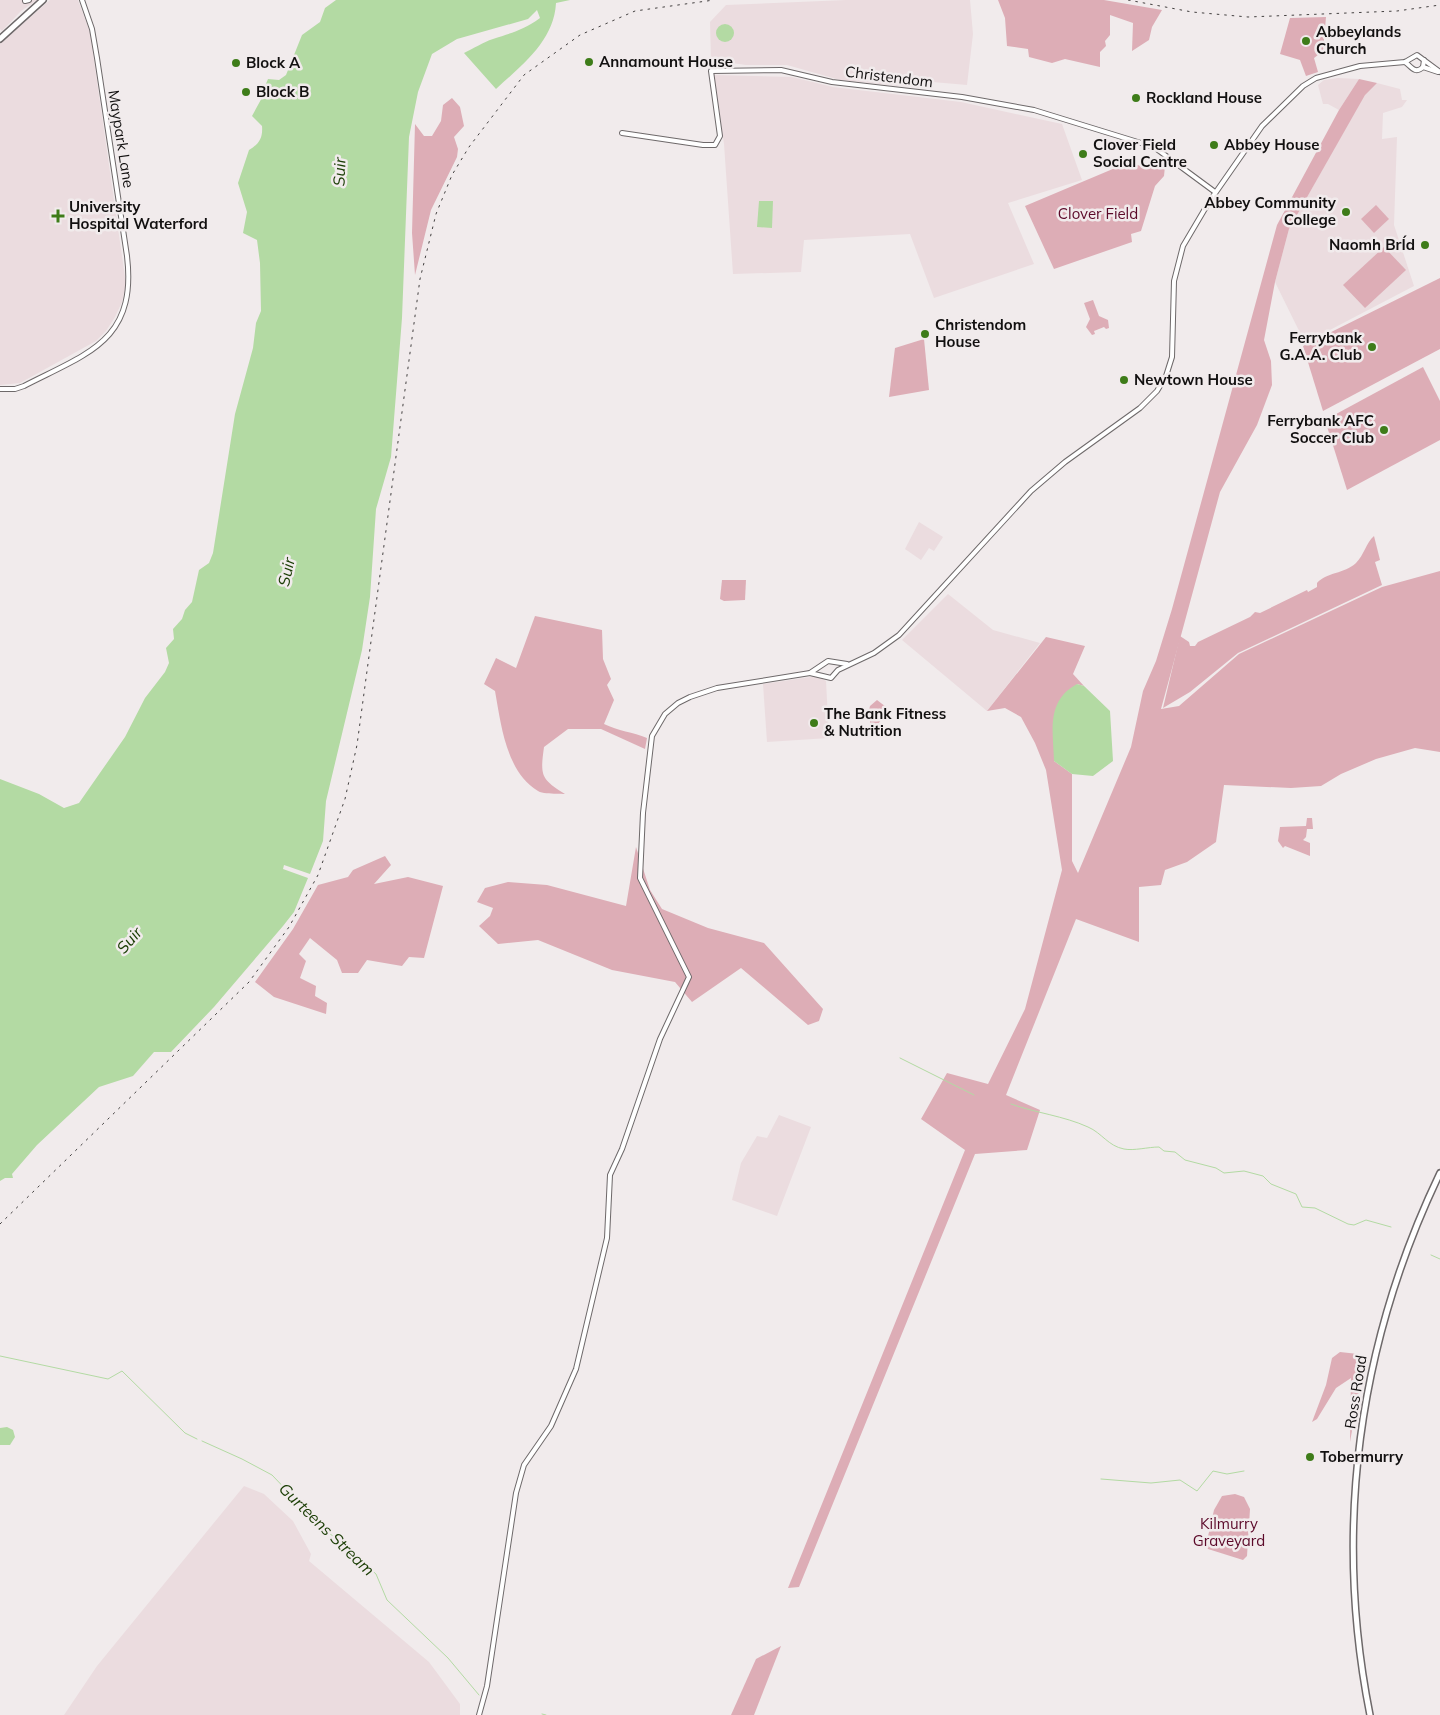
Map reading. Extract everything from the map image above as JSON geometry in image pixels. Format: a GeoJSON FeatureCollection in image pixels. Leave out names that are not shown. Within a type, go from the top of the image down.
{"type":"FeatureCollection","features":[{"type":"Feature","properties":{"kind":"main road"},"geometry":{"type":"LineString","coordinates":[[0,38],[43,0]]}},
{"type":"Feature","properties":{"kind":"main road","name":"Ross Road"},"geometry":{"type":"LineString","coordinates":[[1370,1715],[1359,1662],[1351,1551],[1354,1494],[1363,1420],[1374,1353],[1402,1258],[1440,1173]]}},
{"type":"Feature","properties":{"kind":"street","name":"Maypark Lane"},"geometry":{"type":"LineString","coordinates":[[0,389],[15,389],[24,386],[98,345],[114,327],[127,299],[130,283],[127,256],[92,29],[82,0]]}},
{"type":"Feature","properties":{"kind":"street"},"geometry":{"type":"LineString","coordinates":[[1407,64],[1409,60],[1417,55],[1440,72]]}},
{"type":"Feature","properties":{"kind":"street"},"geometry":{"type":"LineString","coordinates":[[1423,67],[1424,60]]}},
{"type":"Feature","properties":{"kind":"street"},"geometry":{"type":"LineString","coordinates":[[810,673],[831,678],[847,664],[874,653],[899,635],[1031,491],[1064,462],[1140,408],[1157,391],[1166,376],[1172,357],[1174,286],[1181,254],[1192,228],[1259,130],[1311,81],[1344,70],[1383,62],[1407,64],[1416,71],[1423,67],[1440,72]]}},
{"type":"Feature","properties":{"kind":"street","name":"Christendom"},"geometry":{"type":"LineString","coordinates":[[622,133],[703,145],[716,145],[720,136],[711,70],[781,70],[832,82],[962,97],[1034,110],[1154,147],[1215,192]]}},
{"type":"Feature","properties":{"kind":"street"},"geometry":{"type":"LineString","coordinates":[[478,1715],[487,1686],[516,1494],[524,1465],[551,1426],[576,1369],[607,1238],[610,1175],[622,1149],[660,1039],[689,977],[650,902],[640,878],[643,813],[652,736],[665,714],[678,703],[690,697],[717,688],[810,673],[821,668],[826,662],[847,664]]}},
{"type":"Feature","properties":{"kind":"street"},"geometry":{"type":"LineString","coordinates":[[835,664],[838,670]]}},
{"type":"Feature","properties":{"kind":"street"},"geometry":{"type":"LineString","coordinates":[[821,668],[822,675]]}},
{"type":"Feature","properties":{"kind":"shaded area"},"geometry":{"type":"Polygon","coordinates":[[[0,0],[37,0],[21,11],[2,31],[0,29],[0,0]]]}},
{"type":"Feature","properties":{"kind":"shaded area","name":"University Hospital Waterford"},"geometry":{"type":"Polygon","coordinates":[[[50,0],[78,0],[90,32],[126,284],[122,302],[115,317],[106,331],[96,341],[20,383],[0,385],[0,44],[50,0]]]}},
{"type":"Feature","properties":{"kind":"shaded area"},"geometry":{"type":"Polygon","coordinates":[[[846,0],[970,0],[973,34],[967,85],[921,81],[920,88],[840,80],[787,65],[746,65],[711,60],[710,22],[726,5],[846,0]]]}},
{"type":"Feature","properties":{"kind":"shaded area"},"geometry":{"type":"Polygon","coordinates":[[[714,75],[792,77],[833,87],[961,102],[1062,124],[1082,180],[1008,203],[1034,264],[934,298],[910,234],[804,240],[801,272],[733,274],[724,144],[714,75]]]}},
{"type":"Feature","properties":{"kind":"shaded area"},"geometry":{"type":"Polygon","coordinates":[[[1338,78],[1359,79],[1339,110],[1328,104],[1323,104],[1318,85],[1324,80],[1338,78]]]}},
{"type":"Feature","properties":{"kind":"shaded area","name":"Abbey Community College"},"geometry":{"type":"Polygon","coordinates":[[[1377,83],[1400,89],[1402,100],[1407,100],[1402,107],[1383,113],[1382,139],[1397,137],[1394,225],[1414,286],[1305,343],[1275,282],[1289,229],[1365,94],[1377,83]]]}},
{"type":"Feature","properties":{"kind":"shaded area"},"geometry":{"type":"Polygon","coordinates":[[[919,522],[943,537],[934,551],[929,548],[921,560],[905,549],[919,522]]]}},
{"type":"Feature","properties":{"kind":"shaded area"},"geometry":{"type":"Polygon","coordinates":[[[948,594],[993,630],[1040,643],[987,711],[902,640],[948,594]]]}},
{"type":"Feature","properties":{"kind":"shaded area"},"geometry":{"type":"Polygon","coordinates":[[[817,676],[826,681],[829,738],[767,742],[763,684],[817,676]]]}},
{"type":"Feature","properties":{"kind":"shaded area"},"geometry":{"type":"Polygon","coordinates":[[[779,1115],[811,1127],[777,1216],[732,1200],[741,1163],[757,1136],[767,1138],[779,1115]]]}},
{"type":"Feature","properties":{"kind":"shaded area"},"geometry":{"type":"Polygon","coordinates":[[[244,1486],[264,1494],[293,1521],[311,1554],[309,1561],[429,1662],[460,1704],[460,1715],[64,1715],[97,1666],[244,1486]]]}},
{"type":"Feature","properties":{"kind":"green space"},"geometry":{"type":"Polygon","coordinates":[[[998,0],[1104,0],[1162,10],[1152,27],[1149,40],[1132,51],[1133,23],[1110,15],[1110,35],[1105,41],[1106,46],[1100,52],[1100,67],[1065,59],[1052,63],[1029,57],[1028,49],[1007,46],[1005,18],[998,0]]]}},
{"type":"Feature","properties":{"kind":"green space"},"geometry":{"type":"Polygon","coordinates":[[[1326,17],[1323,51],[1314,58],[1318,72],[1306,76],[1300,60],[1280,54],[1290,18],[1326,17]]]}},
{"type":"Feature","properties":{"kind":"green space"},"geometry":{"type":"Polygon","coordinates":[[[1359,79],[1377,83],[1365,95],[1289,229],[1275,282],[1264,340],[1271,361],[1272,385],[1257,425],[1220,492],[1161,709],[1179,706],[1239,654],[1382,587],[1440,571],[1440,752],[1415,748],[1376,759],[1341,774],[1321,786],[1291,788],[1224,785],[1216,842],[1187,862],[1165,870],[1161,885],[1139,887],[1139,942],[1076,919],[1006,1095],[1040,1110],[1027,1150],[975,1154],[799,1587],[788,1588],[965,1150],[921,1119],[947,1073],[988,1084],[1025,1009],[1062,870],[1046,770],[1035,743],[1021,717],[1005,708],[987,711],[1046,637],[1085,646],[1073,674],[1084,686],[1077,684],[1054,761],[1072,774],[1072,861],[1078,873],[1131,747],[1143,691],[1156,661],[1172,609],[1277,225],[1339,110],[1359,79]]]}},
{"type":"Feature","properties":{"kind":"green space"},"geometry":{"type":"Polygon","coordinates":[[[452,98],[460,107],[464,126],[454,137],[458,149],[457,157],[431,210],[415,275],[412,233],[415,124],[424,136],[432,136],[441,121],[443,105],[452,98]]]}},
{"type":"Feature","properties":{"kind":"green space","name":"Clover Field"},"geometry":{"type":"Polygon","coordinates":[[[1157,160],[1165,166],[1164,176],[1155,186],[1141,231],[1131,234],[1132,242],[1054,269],[1025,206],[1127,163],[1147,167],[1157,160]]]}},
{"type":"Feature","properties":{"kind":"green space"},"geometry":{"type":"Polygon","coordinates":[[[1376,205],[1389,219],[1374,233],[1361,219],[1376,205]]]}},
{"type":"Feature","properties":{"kind":"green space"},"geometry":{"type":"Polygon","coordinates":[[[1384,247],[1406,270],[1365,308],[1343,285],[1384,247]]]}},
{"type":"Feature","properties":{"kind":"green space","name":"Ferrybank G.A.A. Club"},"geometry":{"type":"Polygon","coordinates":[[[1440,278],[1440,349],[1323,411],[1303,346],[1440,278]]]}},
{"type":"Feature","properties":{"kind":"green space"},"geometry":{"type":"Polygon","coordinates":[[[1093,300],[1099,316],[1108,320],[1109,328],[1106,329],[1104,327],[1094,331],[1095,334],[1092,335],[1086,327],[1090,319],[1084,303],[1093,300]]]}},
{"type":"Feature","properties":{"kind":"green space"},"geometry":{"type":"Polygon","coordinates":[[[924,339],[929,390],[889,397],[895,348],[924,339]]]}},
{"type":"Feature","properties":{"kind":"green space","name":"Ferrybank AFC Soccer Club"},"geometry":{"type":"Polygon","coordinates":[[[1423,367],[1440,401],[1440,440],[1347,490],[1325,420],[1423,367]]]}},
{"type":"Feature","properties":{"kind":"green space"},"geometry":{"type":"Polygon","coordinates":[[[1374,536],[1380,560],[1375,562],[1382,585],[1238,653],[1190,692],[1163,708],[1180,636],[1189,642],[1190,646],[1195,646],[1198,642],[1250,617],[1255,612],[1260,613],[1307,590],[1308,592],[1317,587],[1317,583],[1321,579],[1351,567],[1356,563],[1374,536]]]}},
{"type":"Feature","properties":{"kind":"green space"},"geometry":{"type":"Polygon","coordinates":[[[722,580],[746,580],[745,600],[724,601],[720,599],[722,580]]]}},
{"type":"Feature","properties":{"kind":"green space"},"geometry":{"type":"Polygon","coordinates":[[[535,616],[602,630],[603,659],[611,679],[607,685],[614,700],[604,724],[647,738],[645,749],[601,729],[568,729],[544,747],[542,764],[544,776],[547,780],[565,794],[541,792],[527,783],[512,760],[507,746],[495,691],[484,684],[496,658],[516,668],[535,616]]]}},
{"type":"Feature","properties":{"kind":"green space"},"geometry":{"type":"Polygon","coordinates":[[[877,700],[890,710],[877,725],[870,723],[870,718],[867,718],[870,706],[877,700]]]}},
{"type":"Feature","properties":{"kind":"green space"},"geometry":{"type":"Polygon","coordinates":[[[1307,818],[1312,818],[1313,829],[1307,829],[1306,837],[1303,840],[1310,843],[1310,856],[1285,846],[1283,848],[1278,841],[1280,827],[1306,826],[1307,818]]]}},
{"type":"Feature","properties":{"kind":"green space"},"geometry":{"type":"Polygon","coordinates":[[[636,847],[650,890],[662,909],[708,928],[764,943],[823,1009],[819,1021],[808,1025],[741,968],[692,1002],[675,982],[612,970],[538,940],[498,944],[479,926],[490,916],[493,908],[477,902],[485,888],[508,882],[547,885],[626,906],[636,847]]]}},
{"type":"Feature","properties":{"kind":"green space"},"geometry":{"type":"Polygon","coordinates":[[[385,856],[391,865],[374,884],[408,877],[443,886],[424,958],[409,957],[402,966],[367,960],[358,973],[342,973],[337,960],[310,938],[299,954],[306,961],[300,978],[316,986],[315,996],[327,1003],[326,1014],[274,997],[255,982],[293,929],[318,885],[348,877],[353,870],[385,856]]]}},
{"type":"Feature","properties":{"kind":"green space"},"geometry":{"type":"Polygon","coordinates":[[[1340,1352],[1358,1354],[1364,1362],[1350,1442],[1351,1378],[1336,1388],[1317,1419],[1312,1422],[1326,1385],[1332,1358],[1340,1352]]]}},
{"type":"Feature","properties":{"kind":"green space","name":"Kilmurry Graveyard"},"geometry":{"type":"Polygon","coordinates":[[[1235,1494],[1244,1497],[1250,1509],[1247,1556],[1243,1560],[1208,1549],[1206,1545],[1214,1510],[1222,1496],[1235,1494]]]}},
{"type":"Feature","properties":{"kind":"green space"},"geometry":{"type":"Polygon","coordinates":[[[781,1646],[754,1715],[731,1715],[756,1659],[781,1646]]]}},
{"type":"Feature","properties":{"kind":"water","name":"Suir"},"geometry":{"type":"Polygon","coordinates":[[[336,0],[570,0],[556,3],[554,17],[543,41],[526,61],[496,89],[464,53],[486,42],[528,26],[540,18],[537,10],[528,19],[457,39],[432,54],[418,92],[409,137],[402,318],[391,457],[376,509],[370,597],[362,650],[326,801],[323,841],[310,874],[284,865],[283,869],[308,878],[294,912],[214,1007],[171,1052],[154,1052],[133,1076],[99,1087],[37,1145],[12,1174],[13,1178],[5,1178],[0,1181],[0,779],[39,794],[64,808],[79,803],[125,737],[145,698],[165,672],[169,663],[166,648],[174,639],[173,629],[182,619],[185,610],[192,602],[199,570],[209,563],[213,553],[235,414],[253,348],[256,323],[261,311],[260,263],[257,240],[243,233],[247,212],[238,183],[249,150],[258,143],[262,134],[262,126],[252,116],[264,94],[268,91],[265,86],[268,79],[279,80],[286,75],[302,35],[320,22],[325,8],[336,0]]]}},
{"type":"Feature","properties":{"kind":"water"},"geometry":{"type":"Polygon","coordinates":[[[721,24],[729,24],[734,29],[732,40],[721,42],[716,37],[716,29],[721,24]]]}},
{"type":"Feature","properties":{"kind":"water"},"geometry":{"type":"Polygon","coordinates":[[[759,201],[773,201],[772,228],[757,227],[759,201]]]}},
{"type":"Feature","properties":{"kind":"water"},"geometry":{"type":"Polygon","coordinates":[[[1077,684],[1084,686],[1110,711],[1113,761],[1093,776],[1072,774],[1054,761],[1053,727],[1056,708],[1060,699],[1067,691],[1077,684]]]}},
{"type":"Feature","properties":{"kind":"water"},"geometry":{"type":"Polygon","coordinates":[[[7,1427],[13,1430],[15,1437],[10,1445],[0,1445],[0,1428],[7,1427]]]}},
{"type":"Feature","properties":{"kind":"waterway"},"geometry":{"type":"LineString","coordinates":[[900,1058],[974,1095]]}},
{"type":"Feature","properties":{"kind":"waterway"},"geometry":{"type":"LineString","coordinates":[[1011,1104],[1079,1123],[1124,1149],[1159,1147],[1164,1151],[1175,1152],[1185,1160],[1216,1168],[1224,1173],[1244,1171],[1263,1176],[1271,1184],[1296,1194],[1302,1207],[1315,1208],[1348,1224],[1354,1225],[1366,1220],[1391,1227]]}},
{"type":"Feature","properties":{"kind":"waterway"},"geometry":{"type":"LineString","coordinates":[[1431,1255],[1440,1259]]}},
{"type":"Feature","properties":{"kind":"waterway"},"geometry":{"type":"LineString","coordinates":[[0,1356],[108,1379],[122,1371],[185,1433],[197,1439]]}},
{"type":"Feature","properties":{"kind":"waterway","name":"Gurteens Stream"},"geometry":{"type":"LineString","coordinates":[[202,1441],[272,1475],[319,1524],[376,1574],[387,1600],[448,1658],[479,1695]]}},
{"type":"Feature","properties":{"kind":"waterway"},"geometry":{"type":"LineString","coordinates":[[1101,1479],[1151,1483],[1180,1480],[1197,1491],[1213,1471],[1227,1474],[1244,1471]]}},
{"type":"Feature","properties":{"kind":"waterway"},"geometry":{"type":"LineString","coordinates":[[542,1714],[546,1715]]}},
{"type":"Feature","properties":{"kind":"railway"},"geometry":{"type":"LineString","coordinates":[[0,1224],[249,982],[289,927],[318,875],[345,799],[357,745],[420,279],[436,214],[452,175],[469,147],[524,75],[580,35],[635,11],[714,0]]}},
{"type":"Feature","properties":{"kind":"railway"},"geometry":{"type":"LineString","coordinates":[[1128,0],[1192,12],[1248,17],[1397,11],[1440,5]]}},
{"type":"Feature","properties":{"kind":"place","name":"Abbeylands Church"},"geometry":{"type":"Point","coordinates":[1306,41]}},
{"type":"Feature","properties":{"kind":"place","name":"Annamount House"},"geometry":{"type":"Point","coordinates":[589,62]}},
{"type":"Feature","properties":{"kind":"place","name":"Block A"},"geometry":{"type":"Point","coordinates":[236,63]}},
{"type":"Feature","properties":{"kind":"place","name":"Block B"},"geometry":{"type":"Point","coordinates":[246,92]}},
{"type":"Feature","properties":{"kind":"place","name":"Rockland House"},"geometry":{"type":"Point","coordinates":[1136,98]}},
{"type":"Feature","properties":{"kind":"place","name":"Abbey House"},"geometry":{"type":"Point","coordinates":[1214,145]}},
{"type":"Feature","properties":{"kind":"place","name":"Clover Field Social Centre"},"geometry":{"type":"Point","coordinates":[1083,154]}},
{"type":"Feature","properties":{"kind":"place","name":"Abbey Community College"},"geometry":{"type":"Point","coordinates":[1346,212]}},
{"type":"Feature","properties":{"kind":"place","name":"University Hospital Waterford"},"geometry":{"type":"Point","coordinates":[58,216]}},
{"type":"Feature","properties":{"kind":"place","name":"Naomh BrÍd"},"geometry":{"type":"Point","coordinates":[1425,245]}},
{"type":"Feature","properties":{"kind":"place","name":"Christendom House"},"geometry":{"type":"Point","coordinates":[925,334]}},
{"type":"Feature","properties":{"kind":"place","name":"Ferrybank G.A.A. Club"},"geometry":{"type":"Point","coordinates":[1372,347]}},
{"type":"Feature","properties":{"kind":"place","name":"Newtown House"},"geometry":{"type":"Point","coordinates":[1124,380]}},
{"type":"Feature","properties":{"kind":"place","name":"Ferrybank AFC Soccer Club"},"geometry":{"type":"Point","coordinates":[1384,430]}},
{"type":"Feature","properties":{"kind":"place","name":"The Bank Fitness & Nutrition"},"geometry":{"type":"Point","coordinates":[814,723]}},
{"type":"Feature","properties":{"kind":"place","name":"Tobermurry"},"geometry":{"type":"Point","coordinates":[1310,1457]}}]}
